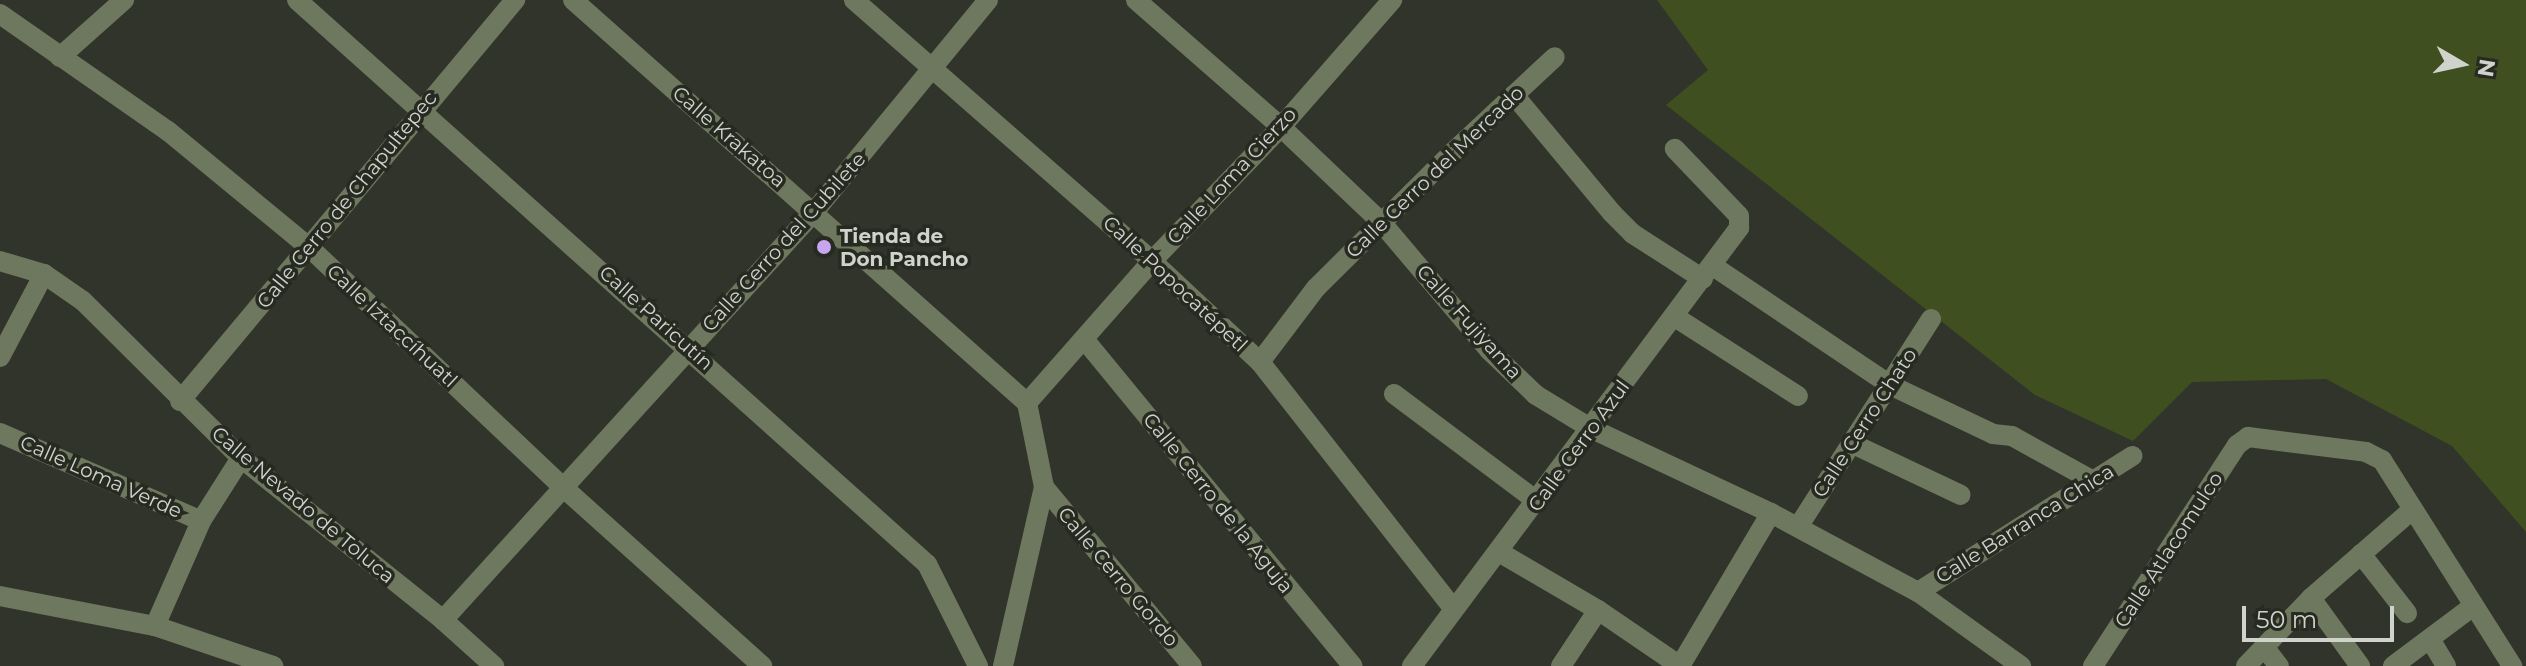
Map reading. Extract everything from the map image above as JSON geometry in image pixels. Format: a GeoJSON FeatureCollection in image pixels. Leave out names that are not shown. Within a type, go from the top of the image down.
{"type":"FeatureCollection","features":[{"type":"Feature","properties":{"kind":"street"},"geometry":{"type":"LineString","coordinates":[[60,57],[124,0]]}},
{"type":"Feature","properties":{"kind":"street","name":"Calle Paricutín"},"geometry":{"type":"LineString","coordinates":[[297,0],[927,564],[978,666]]}},
{"type":"Feature","properties":{"kind":"street","name":"Calle Cerro de Chapultepec"},"geometry":{"type":"LineString","coordinates":[[180,401],[311,249],[421,109],[515,0]]}},
{"type":"Feature","properties":{"kind":"street","name":"Calle Krakatoa"},"geometry":{"type":"LineString","coordinates":[[573,0],[1027,403]]}},
{"type":"Feature","properties":{"kind":"street","name":"Calle Popocatépetl"},"geometry":{"type":"LineString","coordinates":[[854,0],[1152,261],[1260,362],[1454,609]]}},
{"type":"Feature","properties":{"kind":"street","name":"Calle Cerro del Cubilete"},"geometry":{"type":"LineString","coordinates":[[443,620],[814,212],[988,0]]}},
{"type":"Feature","properties":{"kind":"street","name":"Calle Fujiyama"},"geometry":{"type":"LineString","coordinates":[[1136,0],[1281,127],[1381,222],[1489,350],[1536,395],[1590,428],[1771,513],[1918,592],[1994,659],[2021,666]]}},
{"type":"Feature","properties":{"kind":"street","name":"Calle Loma Cierzo"},"geometry":{"type":"LineString","coordinates":[[1027,403],[1152,261],[1281,127],[1392,0]]}},
{"type":"Feature","properties":{"kind":"street","name":"Calle Iztaccíhuatl"},"geometry":{"type":"LineString","coordinates":[[0,14],[168,131],[311,249],[565,489],[762,666]]}},
{"type":"Feature","properties":{"kind":"street","name":"Calle Cerro del Mercado"},"geometry":{"type":"LineString","coordinates":[[1260,362],[1316,288],[1555,57]]}},
{"type":"Feature","properties":{"kind":"street"},"geometry":{"type":"LineString","coordinates":[[1514,95],[1633,234],[1708,272],[1890,385],[1993,434],[2012,436],[2095,482]]}},
{"type":"Feature","properties":{"kind":"street","name":"Calle Cerro Azul"},"geometry":{"type":"LineString","coordinates":[[1412,666],[1538,502],[1708,272],[1741,222],[1739,216],[1675,149]]}},
{"type":"Feature","properties":{"kind":"street","name":"Calle Nevado de Toluca"},"geometry":{"type":"LineString","coordinates":[[0,261],[44,274],[83,301],[180,401],[241,458],[443,620],[494,666]]}},
{"type":"Feature","properties":{"kind":"street"},"geometry":{"type":"LineString","coordinates":[[0,357],[44,274]]}},
{"type":"Feature","properties":{"kind":"street"},"geometry":{"type":"LineString","coordinates":[[1675,317],[1798,396]]}},
{"type":"Feature","properties":{"kind":"street","name":"Calle Cerro Chato"},"geometry":{"type":"LineString","coordinates":[[1798,527],[1931,319]]}},
{"type":"Feature","properties":{"kind":"street","name":"Calle Cerro de la Aguja"},"geometry":{"type":"LineString","coordinates":[[1084,339],[1353,666]]}},
{"type":"Feature","properties":{"kind":"street"},"geometry":{"type":"LineString","coordinates":[[1394,394],[1538,502]]}},
{"type":"Feature","properties":{"kind":"street"},"geometry":{"type":"LineString","coordinates":[[1003,666],[1044,487],[1027,403]]}},
{"type":"Feature","properties":{"kind":"street","name":"Calle Loma Verde"},"geometry":{"type":"LineString","coordinates":[[0,433],[201,521]]}},
{"type":"Feature","properties":{"kind":"street","name":"Calle Atlacomulco"},"geometry":{"type":"LineString","coordinates":[[2093,666],[2237,445],[2248,437],[2366,452],[2382,460],[2413,509]]}},
{"type":"Feature","properties":{"kind":"street"},"geometry":{"type":"LineString","coordinates":[[1853,444],[1961,495]]}},
{"type":"Feature","properties":{"kind":"street","name":"Calle Barranca Chica"},"geometry":{"type":"LineString","coordinates":[[1918,592],[2132,456]]}},
{"type":"Feature","properties":{"kind":"street"},"geometry":{"type":"LineString","coordinates":[[155,626],[201,521],[241,458]]}},
{"type":"Feature","properties":{"kind":"street","name":"Calle Cerro Gordo"},"geometry":{"type":"LineString","coordinates":[[1044,487],[1192,666]]}},
{"type":"Feature","properties":{"kind":"street"},"geometry":{"type":"LineString","coordinates":[[2246,666],[2311,598],[2413,509],[2512,666]]}},
{"type":"Feature","properties":{"kind":"street"},"geometry":{"type":"LineString","coordinates":[[1499,552],[1598,610],[1680,666],[1771,513]]}},
{"type":"Feature","properties":{"kind":"street"},"geometry":{"type":"LineString","coordinates":[[2361,554],[2407,613]]}},
{"type":"Feature","properties":{"kind":"street"},"geometry":{"type":"LineString","coordinates":[[0,596],[155,626],[273,666]]}},
{"type":"Feature","properties":{"kind":"street"},"geometry":{"type":"LineString","coordinates":[[2311,598],[2360,666]]}},
{"type":"Feature","properties":{"kind":"street"},"geometry":{"type":"LineString","coordinates":[[2393,666],[2472,607]]}},
{"type":"Feature","properties":{"kind":"street"},"geometry":{"type":"LineString","coordinates":[[1561,666],[1598,610]]}},
{"type":"Feature","properties":{"kind":"street"},"geometry":{"type":"LineString","coordinates":[[2430,639],[2446,666]]}},
{"type":"Feature","properties":{"kind":"street"},"geometry":{"type":"LineString","coordinates":[[2264,647],[2279,666]]}},
{"type":"Feature","properties":{"kind":"green space"},"geometry":{"type":"Polygon","coordinates":[[[1657,0],[2526,0],[2526,532],[2452,446],[2326,379],[2192,382],[2133,441],[2035,395],[1666,105],[1708,70],[1657,0]]]}},
{"type":"Feature","properties":{"kind":"place","name":"Tienda de Don Pancho"},"geometry":{"type":"Point","coordinates":[824,247]}}]}
